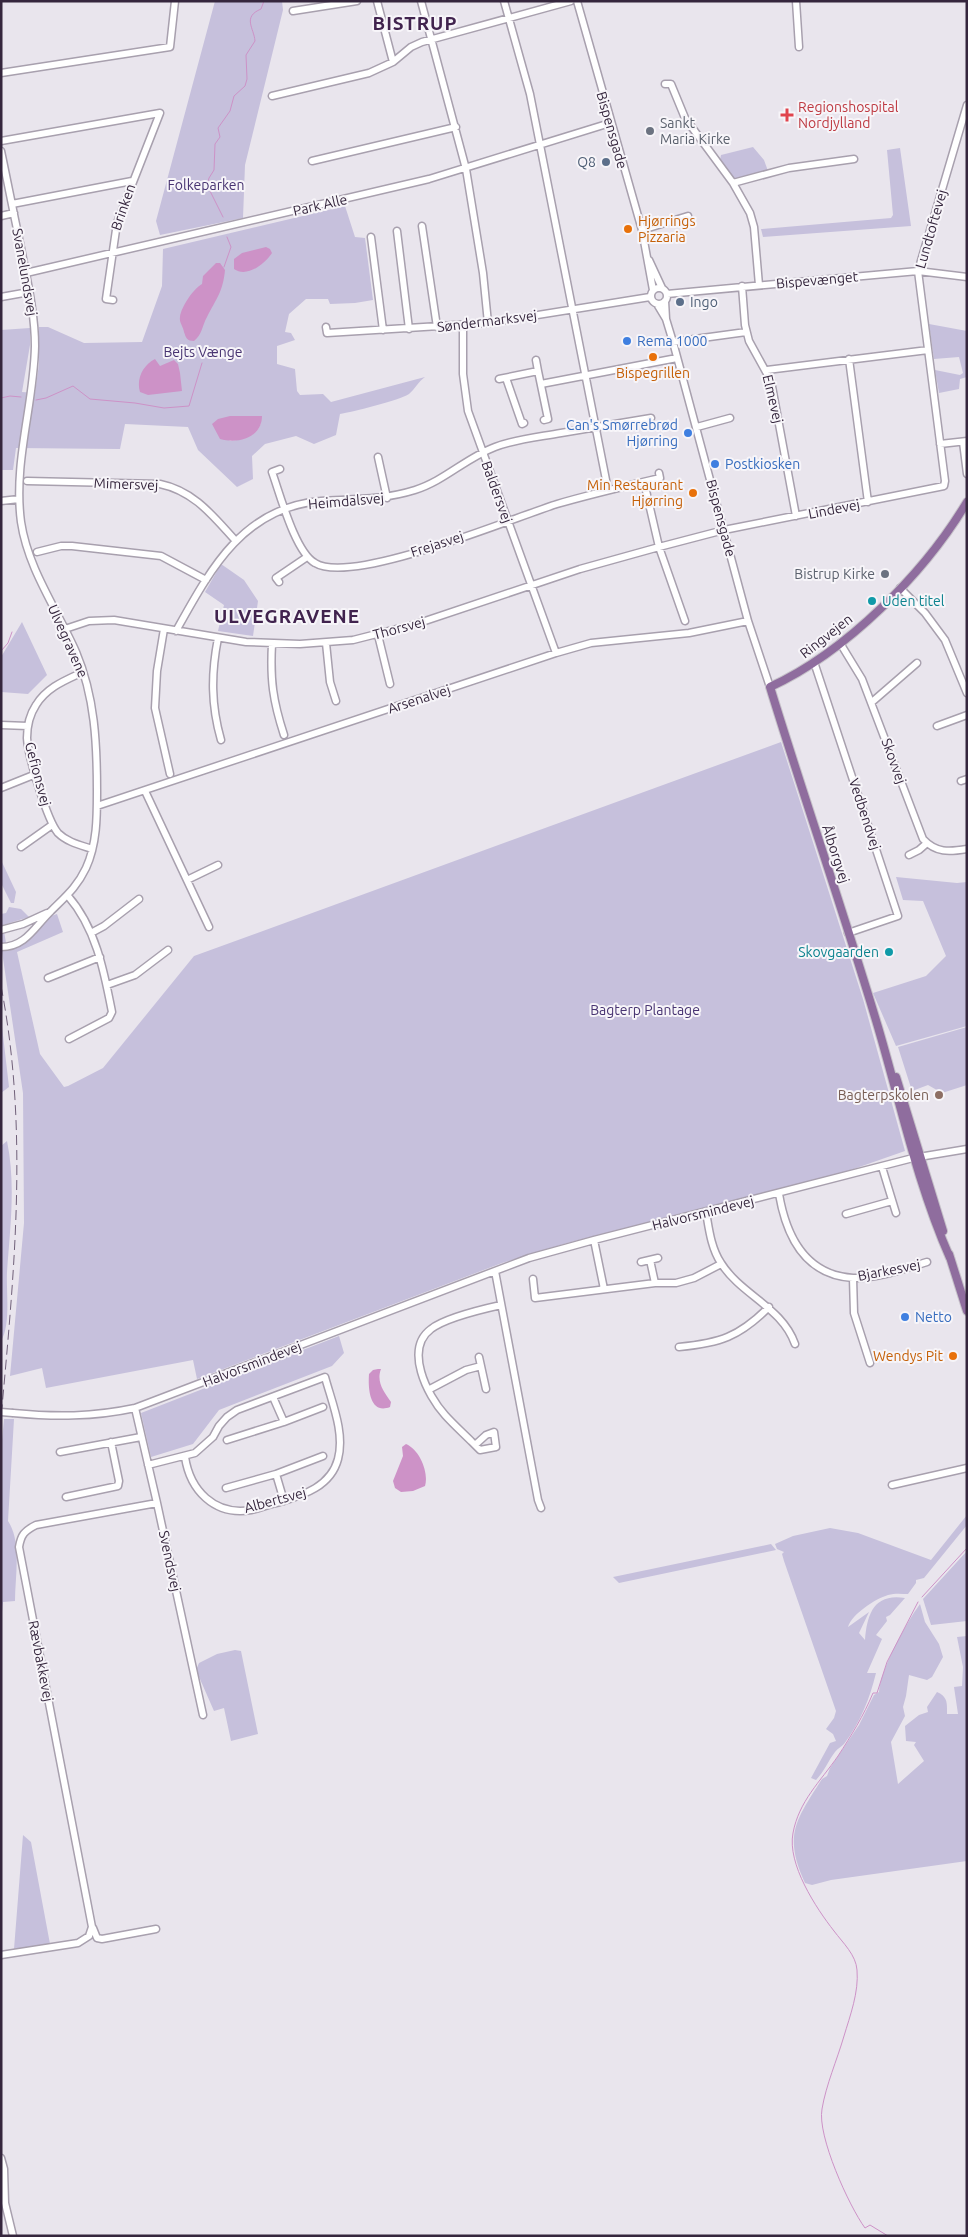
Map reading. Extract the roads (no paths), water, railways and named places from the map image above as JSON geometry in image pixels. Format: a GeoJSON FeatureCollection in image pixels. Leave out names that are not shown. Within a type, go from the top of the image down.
{"type":"FeatureCollection","features":[{"type":"Feature","properties":{"kind":"main road","name":"Ringvejen"},"geometry":{"type":"LineString","coordinates":[[770,687],[814,662],[840,643],[900,588],[966,507]]}},
{"type":"Feature","properties":{"kind":"main road","name":"Ålborgvej"},"geometry":{"type":"LineString","coordinates":[[770,687],[878,1028],[922,1157],[967,1311]]}},
{"type":"Feature","properties":{"kind":"main road","name":"Ålborgvej"},"geometry":{"type":"LineString","coordinates":[[878,1028],[913,1158],[950,1258]]}},
{"type":"Feature","properties":{"kind":"street"},"geometry":{"type":"LineString","coordinates":[[1,73],[170,47],[175,1]]}},
{"type":"Feature","properties":{"kind":"street"},"geometry":{"type":"LineString","coordinates":[[293,11],[356,1]]}},
{"type":"Feature","properties":{"kind":"street"},"geometry":{"type":"LineString","coordinates":[[377,1],[393,62]]}},
{"type":"Feature","properties":{"kind":"street"},"geometry":{"type":"LineString","coordinates":[[421,1],[466,169],[483,273],[488,323]]}},
{"type":"Feature","properties":{"kind":"street"},"geometry":{"type":"LineString","coordinates":[[504,1],[530,94],[608,490]]}},
{"type":"Feature","properties":{"kind":"street"},"geometry":{"type":"LineString","coordinates":[[272,96],[369,73],[393,62],[411,47],[431,39],[572,1]]}},
{"type":"Feature","properties":{"kind":"street","name":"Bispensgade"},"geometry":{"type":"LineString","coordinates":[[577,1],[610,123],[642,230],[648,258],[653,301],[666,319]]}},
{"type":"Feature","properties":{"kind":"street"},"geometry":{"type":"LineString","coordinates":[[796,1],[799,46]]}},
{"type":"Feature","properties":{"kind":"street"},"geometry":{"type":"LineString","coordinates":[[665,84],[671,84],[685,118],[733,184],[750,213],[754,227],[759,285]]}},
{"type":"Feature","properties":{"kind":"street","name":"Lundtoftevej"},"geometry":{"type":"LineString","coordinates":[[944,486],[946,481],[918,271],[967,105]]}},
{"type":"Feature","properties":{"kind":"street","name":"Brinken"},"geometry":{"type":"LineString","coordinates":[[1,141],[160,113],[117,223],[111,253],[106,299],[113,300]]}},
{"type":"Feature","properties":{"kind":"street","name":"Park Alle"},"geometry":{"type":"LineString","coordinates":[[26,273],[466,169],[610,123]]}},
{"type":"Feature","properties":{"kind":"street"},"geometry":{"type":"LineString","coordinates":[[312,161],[456,127]]}},
{"type":"Feature","properties":{"kind":"street","name":"Svanelundsvej"},"geometry":{"type":"LineString","coordinates":[[1,151],[26,273],[35,329],[35,349],[29,394]]}},
{"type":"Feature","properties":{"kind":"street"},"geometry":{"type":"LineString","coordinates":[[733,184],[789,168],[854,159]]}},
{"type":"Feature","properties":{"kind":"street"},"geometry":{"type":"LineString","coordinates":[[12,204],[132,181]]}},
{"type":"Feature","properties":{"kind":"street"},"geometry":{"type":"LineString","coordinates":[[1,216],[14,213]]}},
{"type":"Feature","properties":{"kind":"street"},"geometry":{"type":"LineString","coordinates":[[642,230],[688,216]]}},
{"type":"Feature","properties":{"kind":"street"},"geometry":{"type":"LineString","coordinates":[[422,226],[437,327]]}},
{"type":"Feature","properties":{"kind":"street"},"geometry":{"type":"LineString","coordinates":[[397,231],[410,329]]}},
{"type":"Feature","properties":{"kind":"street"},"geometry":{"type":"LineString","coordinates":[[371,237],[383,330]]}},
{"type":"Feature","properties":{"kind":"street","name":"Bispensgade"},"geometry":{"type":"LineString","coordinates":[[648,258],[664,291],[666,319],[697,427],[748,621],[770,687]]}},
{"type":"Feature","properties":{"kind":"street","name":"Bispevænget"},"geometry":{"type":"LineString","coordinates":[[652,293],[918,271],[967,277]]}},
{"type":"Feature","properties":{"kind":"street","name":"Elmevej"},"geometry":{"type":"LineString","coordinates":[[742,286],[746,332],[752,349],[767,370],[771,381],[796,516]]}},
{"type":"Feature","properties":{"kind":"street"},"geometry":{"type":"LineString","coordinates":[[1,297],[29,292]]}},
{"type":"Feature","properties":{"kind":"street","name":"Søndermarksvej"},"geometry":{"type":"LineString","coordinates":[[326,327],[326,333],[463,326],[573,309],[652,293]]}},
{"type":"Feature","properties":{"kind":"street"},"geometry":{"type":"LineString","coordinates":[[657,304],[665,301]]}},
{"type":"Feature","properties":{"kind":"street","name":"Baldersvej"},"geometry":{"type":"LineString","coordinates":[[463,326],[464,392],[468,411],[556,653]]}},
{"type":"Feature","properties":{"kind":"street"},"geometry":{"type":"LineString","coordinates":[[673,342],[746,332]]}},
{"type":"Feature","properties":{"kind":"street"},"geometry":{"type":"LineString","coordinates":[[767,370],[928,350]]}},
{"type":"Feature","properties":{"kind":"street"},"geometry":{"type":"LineString","coordinates":[[541,384],[677,358]]}},
{"type":"Feature","properties":{"kind":"street"},"geometry":{"type":"LineString","coordinates":[[849,359],[868,502]]}},
{"type":"Feature","properties":{"kind":"street"},"geometry":{"type":"LineString","coordinates":[[536,360],[548,419],[544,420]]}},
{"type":"Feature","properties":{"kind":"street"},"geometry":{"type":"LineString","coordinates":[[524,423],[522,424],[502,378],[538,371]]}},
{"type":"Feature","properties":{"kind":"street","name":"Ulvegravene"},"geometry":{"type":"LineString","coordinates":[[4,947],[20,943],[28,937],[52,910],[68,896],[86,868],[92,849],[97,806],[96,736],[91,699],[83,672],[65,629],[28,552],[21,523],[19,470],[29,394]]}},
{"type":"Feature","properties":{"kind":"street","name":"Heimdalsvej"},"geometry":{"type":"LineString","coordinates":[[176,631],[219,559],[235,540],[259,522],[285,509],[322,501],[387,498],[418,489],[482,452],[525,439],[651,418]]}},
{"type":"Feature","properties":{"kind":"street"},"geometry":{"type":"LineString","coordinates":[[697,427],[730,418]]}},
{"type":"Feature","properties":{"kind":"street"},"geometry":{"type":"LineString","coordinates":[[940,444],[965,441],[966,474]]}},
{"type":"Feature","properties":{"kind":"street"},"geometry":{"type":"LineString","coordinates":[[378,457],[387,498]]}},
{"type":"Feature","properties":{"kind":"street"},"geometry":{"type":"LineString","coordinates":[[279,582],[276,578],[307,557],[300,546],[272,472],[280,469]]}},
{"type":"Feature","properties":{"kind":"street","name":"Frejasvej"},"geometry":{"type":"LineString","coordinates":[[307,557],[320,566],[328,568],[353,567],[414,552],[555,504],[660,478],[659,473]]}},
{"type":"Feature","properties":{"kind":"street","name":"Mimersvej"},"geometry":{"type":"LineString","coordinates":[[27,481],[160,484],[170,486],[197,500],[235,540]]}},
{"type":"Feature","properties":{"kind":"street"},"geometry":{"type":"LineString","coordinates":[[644,482],[659,547],[685,621]]}},
{"type":"Feature","properties":{"kind":"street","name":"Lindevej"},"geometry":{"type":"LineString","coordinates":[[724,530],[944,486]]}},
{"type":"Feature","properties":{"kind":"street"},"geometry":{"type":"LineString","coordinates":[[1,501],[19,500]]}},
{"type":"Feature","properties":{"kind":"street","name":"Thorsvej"},"geometry":{"type":"LineString","coordinates":[[65,629],[89,622],[114,620],[218,638],[272,644],[326,643],[378,635],[659,547],[724,530]]}},
{"type":"Feature","properties":{"kind":"street"},"geometry":{"type":"LineString","coordinates":[[38,552],[61,546],[72,546],[148,553],[173,561],[206,580]]}},
{"type":"Feature","properties":{"kind":"street"},"geometry":{"type":"LineString","coordinates":[[900,588],[936,626],[951,652],[967,693]]}},
{"type":"Feature","properties":{"kind":"street","name":"Arsenalvej"},"geometry":{"type":"LineString","coordinates":[[97,806],[556,653],[592,643],[689,633],[748,621]]}},
{"type":"Feature","properties":{"kind":"street"},"geometry":{"type":"LineString","coordinates":[[164,629],[157,672],[156,708],[170,774]]}},
{"type":"Feature","properties":{"kind":"street"},"geometry":{"type":"LineString","coordinates":[[378,635],[390,684]]}},
{"type":"Feature","properties":{"kind":"street"},"geometry":{"type":"LineString","coordinates":[[218,638],[212,682],[214,717],[221,740]]}},
{"type":"Feature","properties":{"kind":"street"},"geometry":{"type":"LineString","coordinates":[[326,643],[330,682],[336,701]]}},
{"type":"Feature","properties":{"kind":"street","name":"Skovvej"},"geometry":{"type":"LineString","coordinates":[[840,643],[862,679],[872,702],[920,833],[927,844]]}},
{"type":"Feature","properties":{"kind":"street"},"geometry":{"type":"LineString","coordinates":[[272,644],[271,666],[274,704],[284,735]]}},
{"type":"Feature","properties":{"kind":"street","name":"Vedbendvej"},"geometry":{"type":"LineString","coordinates":[[814,662],[898,916],[848,933]]}},
{"type":"Feature","properties":{"kind":"street"},"geometry":{"type":"LineString","coordinates":[[872,702],[917,663]]}},
{"type":"Feature","properties":{"kind":"street","name":"Gefionsvej"},"geometry":{"type":"LineString","coordinates":[[83,672],[56,685],[36,705],[28,726],[28,747],[52,825],[63,838],[92,849]]}},
{"type":"Feature","properties":{"kind":"street"},"geometry":{"type":"LineString","coordinates":[[937,726],[967,715]]}},
{"type":"Feature","properties":{"kind":"street"},"geometry":{"type":"LineString","coordinates":[[1,725],[28,726]]}},
{"type":"Feature","properties":{"kind":"street"},"geometry":{"type":"LineString","coordinates":[[1,788],[36,774]]}},
{"type":"Feature","properties":{"kind":"street"},"geometry":{"type":"LineString","coordinates":[[145,791],[209,927]]}},
{"type":"Feature","properties":{"kind":"street"},"geometry":{"type":"LineString","coordinates":[[21,847],[52,825]]}},
{"type":"Feature","properties":{"kind":"street"},"geometry":{"type":"LineString","coordinates":[[909,855],[927,844],[940,851],[967,850]]}},
{"type":"Feature","properties":{"kind":"street"},"geometry":{"type":"LineString","coordinates":[[187,880],[218,865]]}},
{"type":"Feature","properties":{"kind":"street"},"geometry":{"type":"LineString","coordinates":[[68,896],[81,910],[100,957],[107,985],[111,1015],[69,1039]]}},
{"type":"Feature","properties":{"kind":"street"},"geometry":{"type":"LineString","coordinates":[[91,933],[110,922],[139,899]]}},
{"type":"Feature","properties":{"kind":"street","name":"Ulvegravene"},"geometry":{"type":"LineString","coordinates":[[3,930],[23,924],[52,910]]}},
{"type":"Feature","properties":{"kind":"street"},"geometry":{"type":"LineString","coordinates":[[107,985],[135,975],[168,950]]}},
{"type":"Feature","properties":{"kind":"street"},"geometry":{"type":"LineString","coordinates":[[48,978],[100,957]]}},
{"type":"Feature","properties":{"kind":"street","name":"Halvorsmindevej"},"geometry":{"type":"LineString","coordinates":[[1,1412],[68,1417],[99,1415],[135,1408],[495,1271],[594,1240],[779,1194],[913,1158],[967,1150]]}},
{"type":"Feature","properties":{"kind":"street"},"geometry":{"type":"LineString","coordinates":[[882,1167],[896,1213]]}},
{"type":"Feature","properties":{"kind":"street","name":"Bjarkesvej"},"geometry":{"type":"LineString","coordinates":[[779,1194],[784,1222],[794,1243],[816,1265],[841,1276],[853,1278],[886,1274],[927,1262]]}},
{"type":"Feature","properties":{"kind":"street"},"geometry":{"type":"LineString","coordinates":[[846,1214],[892,1201]]}},
{"type":"Feature","properties":{"kind":"street"},"geometry":{"type":"LineString","coordinates":[[706,1212],[709,1232],[721,1264],[745,1288],[769,1307],[788,1327],[795,1344]]}},
{"type":"Feature","properties":{"kind":"street"},"geometry":{"type":"LineString","coordinates":[[594,1240],[604,1289]]}},
{"type":"Feature","properties":{"kind":"street"},"geometry":{"type":"LineString","coordinates":[[641,1262],[658,1258]]}},
{"type":"Feature","properties":{"kind":"street"},"geometry":{"type":"LineString","coordinates":[[650,1260],[655,1282]]}},
{"type":"Feature","properties":{"kind":"street"},"geometry":{"type":"LineString","coordinates":[[533,1279],[535,1298],[655,1282],[676,1283],[704,1274],[721,1264]]}},
{"type":"Feature","properties":{"kind":"street"},"geometry":{"type":"LineString","coordinates":[[495,1271],[538,1500],[542,1508]]}},
{"type":"Feature","properties":{"kind":"street"},"geometry":{"type":"LineString","coordinates":[[853,1278],[854,1313],[870,1363]]}},
{"type":"Feature","properties":{"kind":"street"},"geometry":{"type":"LineString","coordinates":[[475,1445],[443,1413],[422,1376],[418,1360],[420,1343],[424,1335],[438,1325],[501,1306]]}},
{"type":"Feature","properties":{"kind":"street"},"geometry":{"type":"LineString","coordinates":[[679,1347],[709,1344],[733,1336],[754,1322],[769,1307]]}},
{"type":"Feature","properties":{"kind":"street"},"geometry":{"type":"LineString","coordinates":[[479,1357],[486,1389]]}},
{"type":"Feature","properties":{"kind":"street"},"geometry":{"type":"LineString","coordinates":[[430,1389],[466,1370],[481,1366]]}},
{"type":"Feature","properties":{"kind":"street","name":"Albertsvej"},"geometry":{"type":"LineString","coordinates":[[148,1465],[195,1453],[204,1447],[227,1417],[237,1410],[325,1377],[341,1442],[338,1461],[332,1473],[323,1484],[307,1493],[284,1501],[250,1510],[237,1510],[217,1505],[199,1492],[191,1482],[185,1457]]}},
{"type":"Feature","properties":{"kind":"street"},"geometry":{"type":"LineString","coordinates":[[273,1397],[284,1422]]}},
{"type":"Feature","properties":{"kind":"street"},"geometry":{"type":"LineString","coordinates":[[227,1440],[284,1422],[323,1407]]}},
{"type":"Feature","properties":{"kind":"street","name":"Svendsvej"},"geometry":{"type":"LineString","coordinates":[[135,1408],[158,1503],[203,1715]]}},
{"type":"Feature","properties":{"kind":"street"},"geometry":{"type":"LineString","coordinates":[[60,1452],[141,1437]]}},
{"type":"Feature","properties":{"kind":"street"},"geometry":{"type":"LineString","coordinates":[[66,1497],[118,1486],[119,1481],[111,1442]]}},
{"type":"Feature","properties":{"kind":"street"},"geometry":{"type":"LineString","coordinates":[[226,1488],[276,1474],[323,1456]]}},
{"type":"Feature","properties":{"kind":"street"},"geometry":{"type":"LineString","coordinates":[[892,1485],[967,1468]]}},
{"type":"Feature","properties":{"kind":"street"},"geometry":{"type":"LineString","coordinates":[[276,1474],[284,1501]]}},
{"type":"Feature","properties":{"kind":"street","name":"Rævbakkevej"},"geometry":{"type":"LineString","coordinates":[[92,1927],[19,1547],[25,1530],[36,1525],[158,1503]]}},
{"type":"Feature","properties":{"kind":"street"},"geometry":{"type":"LineString","coordinates":[[92,1927],[97,1938],[102,1939],[156,1929]]}},
{"type":"Feature","properties":{"kind":"street"},"geometry":{"type":"LineString","coordinates":[[1,1955],[78,1943],[89,1936],[92,1927]]}},
{"type":"Feature","properties":{"kind":"street"},"geometry":{"type":"LineString","coordinates":[[1,2158],[4,2169],[5,2203],[13,2236]]}},
{"type":"Feature","properties":{"kind":"waterway"},"geometry":{"type":"LineString","coordinates":[[223,217],[207,185],[214,170],[215,144],[220,137],[218,128],[230,111],[234,96],[245,86],[247,79],[246,55],[255,41],[250,19],[255,12],[261,9],[264,1]]}},
{"type":"Feature","properties":{"kind":"waterway"},"geometry":{"type":"LineString","coordinates":[[224,267],[231,247],[227,237]]}},
{"type":"Feature","properties":{"kind":"waterway"},"geometry":{"type":"LineString","coordinates":[[36,400],[46,398],[73,386],[90,399],[164,408],[189,406],[202,363]]}},
{"type":"Feature","properties":{"kind":"waterway"},"geometry":{"type":"LineString","coordinates":[[1,398],[10,396],[21,397]]}},
{"type":"Feature","properties":{"kind":"waterway"},"geometry":{"type":"LineString","coordinates":[[1,651],[8,643],[12,632]]}},
{"type":"Feature","properties":{"kind":"waterway"},"geometry":{"type":"LineString","coordinates":[[922,1597],[967,1548]]}},
{"type":"Feature","properties":{"kind":"waterway"},"geometry":{"type":"LineString","coordinates":[[888,2236],[870,2225],[865,2228],[858,2218],[843,2188],[824,2136],[822,2109],[854,2004],[857,1970],[852,1954],[819,1910],[804,1885],[794,1858],[792,1845],[796,1822],[805,1801],[848,1741],[873,1693],[877,1693],[887,1662],[918,1602]]}},
{"type":"Feature","properties":{"kind":"railway"},"geometry":{"type":"LineString","coordinates":[[1,986],[10,1040],[17,1148],[14,1256],[1,1418]]}},
{"type":"Feature","properties":{"kind":"place","name":"Regionshospital Nordjylland"},"geometry":{"type":"Point","coordinates":[787,115]}},
{"type":"Feature","properties":{"kind":"place","name":"Sankt Maria Kirke"},"geometry":{"type":"Point","coordinates":[650,131]}},
{"type":"Feature","properties":{"kind":"place","name":"Q8"},"geometry":{"type":"Point","coordinates":[606,162]}},
{"type":"Feature","properties":{"kind":"place","name":"Hjørrings Pizzaria"},"geometry":{"type":"Point","coordinates":[628,229]}},
{"type":"Feature","properties":{"kind":"place","name":"Ingo"},"geometry":{"type":"Point","coordinates":[680,302]}},
{"type":"Feature","properties":{"kind":"place","name":"Rema 1000"},"geometry":{"type":"Point","coordinates":[627,341]}},
{"type":"Feature","properties":{"kind":"place","name":"Bispegrillen"},"geometry":{"type":"Point","coordinates":[653,357]}},
{"type":"Feature","properties":{"kind":"place","name":"Can's Smørrebrød Hjørring"},"geometry":{"type":"Point","coordinates":[688,433]}},
{"type":"Feature","properties":{"kind":"place","name":"Postkiosken"},"geometry":{"type":"Point","coordinates":[715,464]}},
{"type":"Feature","properties":{"kind":"place","name":"Min Restaurant Hjørring"},"geometry":{"type":"Point","coordinates":[693,493]}},
{"type":"Feature","properties":{"kind":"place","name":"Bistrup Kirke"},"geometry":{"type":"Point","coordinates":[885,574]}},
{"type":"Feature","properties":{"kind":"place","name":"Uden titel"},"geometry":{"type":"Point","coordinates":[872,601]}},
{"type":"Feature","properties":{"kind":"place","name":"Skovgaarden"},"geometry":{"type":"Point","coordinates":[889,952]}},
{"type":"Feature","properties":{"kind":"place","name":"Bagterpskolen"},"geometry":{"type":"Point","coordinates":[939,1095]}},
{"type":"Feature","properties":{"kind":"place","name":"Netto"},"geometry":{"type":"Point","coordinates":[905,1317]}},
{"type":"Feature","properties":{"kind":"place","name":"Wendys Pit"},"geometry":{"type":"Point","coordinates":[953,1356]}},
{"type":"Feature","properties":{"kind":"district","name":"BISTRUP"},"geometry":{"type":"Point","coordinates":[415,23]}},
{"type":"Feature","properties":{"kind":"district","name":"ULVEGRAVENE"},"geometry":{"type":"Point","coordinates":[287,616]}},
{"type":"Feature","properties":{"kind":"park label","name":"Folkeparken"},"geometry":{"type":"Point","coordinates":[206,185]}},
{"type":"Feature","properties":{"kind":"park label","name":"Bejts Vænge"},"geometry":{"type":"Point","coordinates":[203,352]}},
{"type":"Feature","properties":{"kind":"park label","name":"Bagterp Plantage"},"geometry":{"type":"Point","coordinates":[645,1010]}}]}
